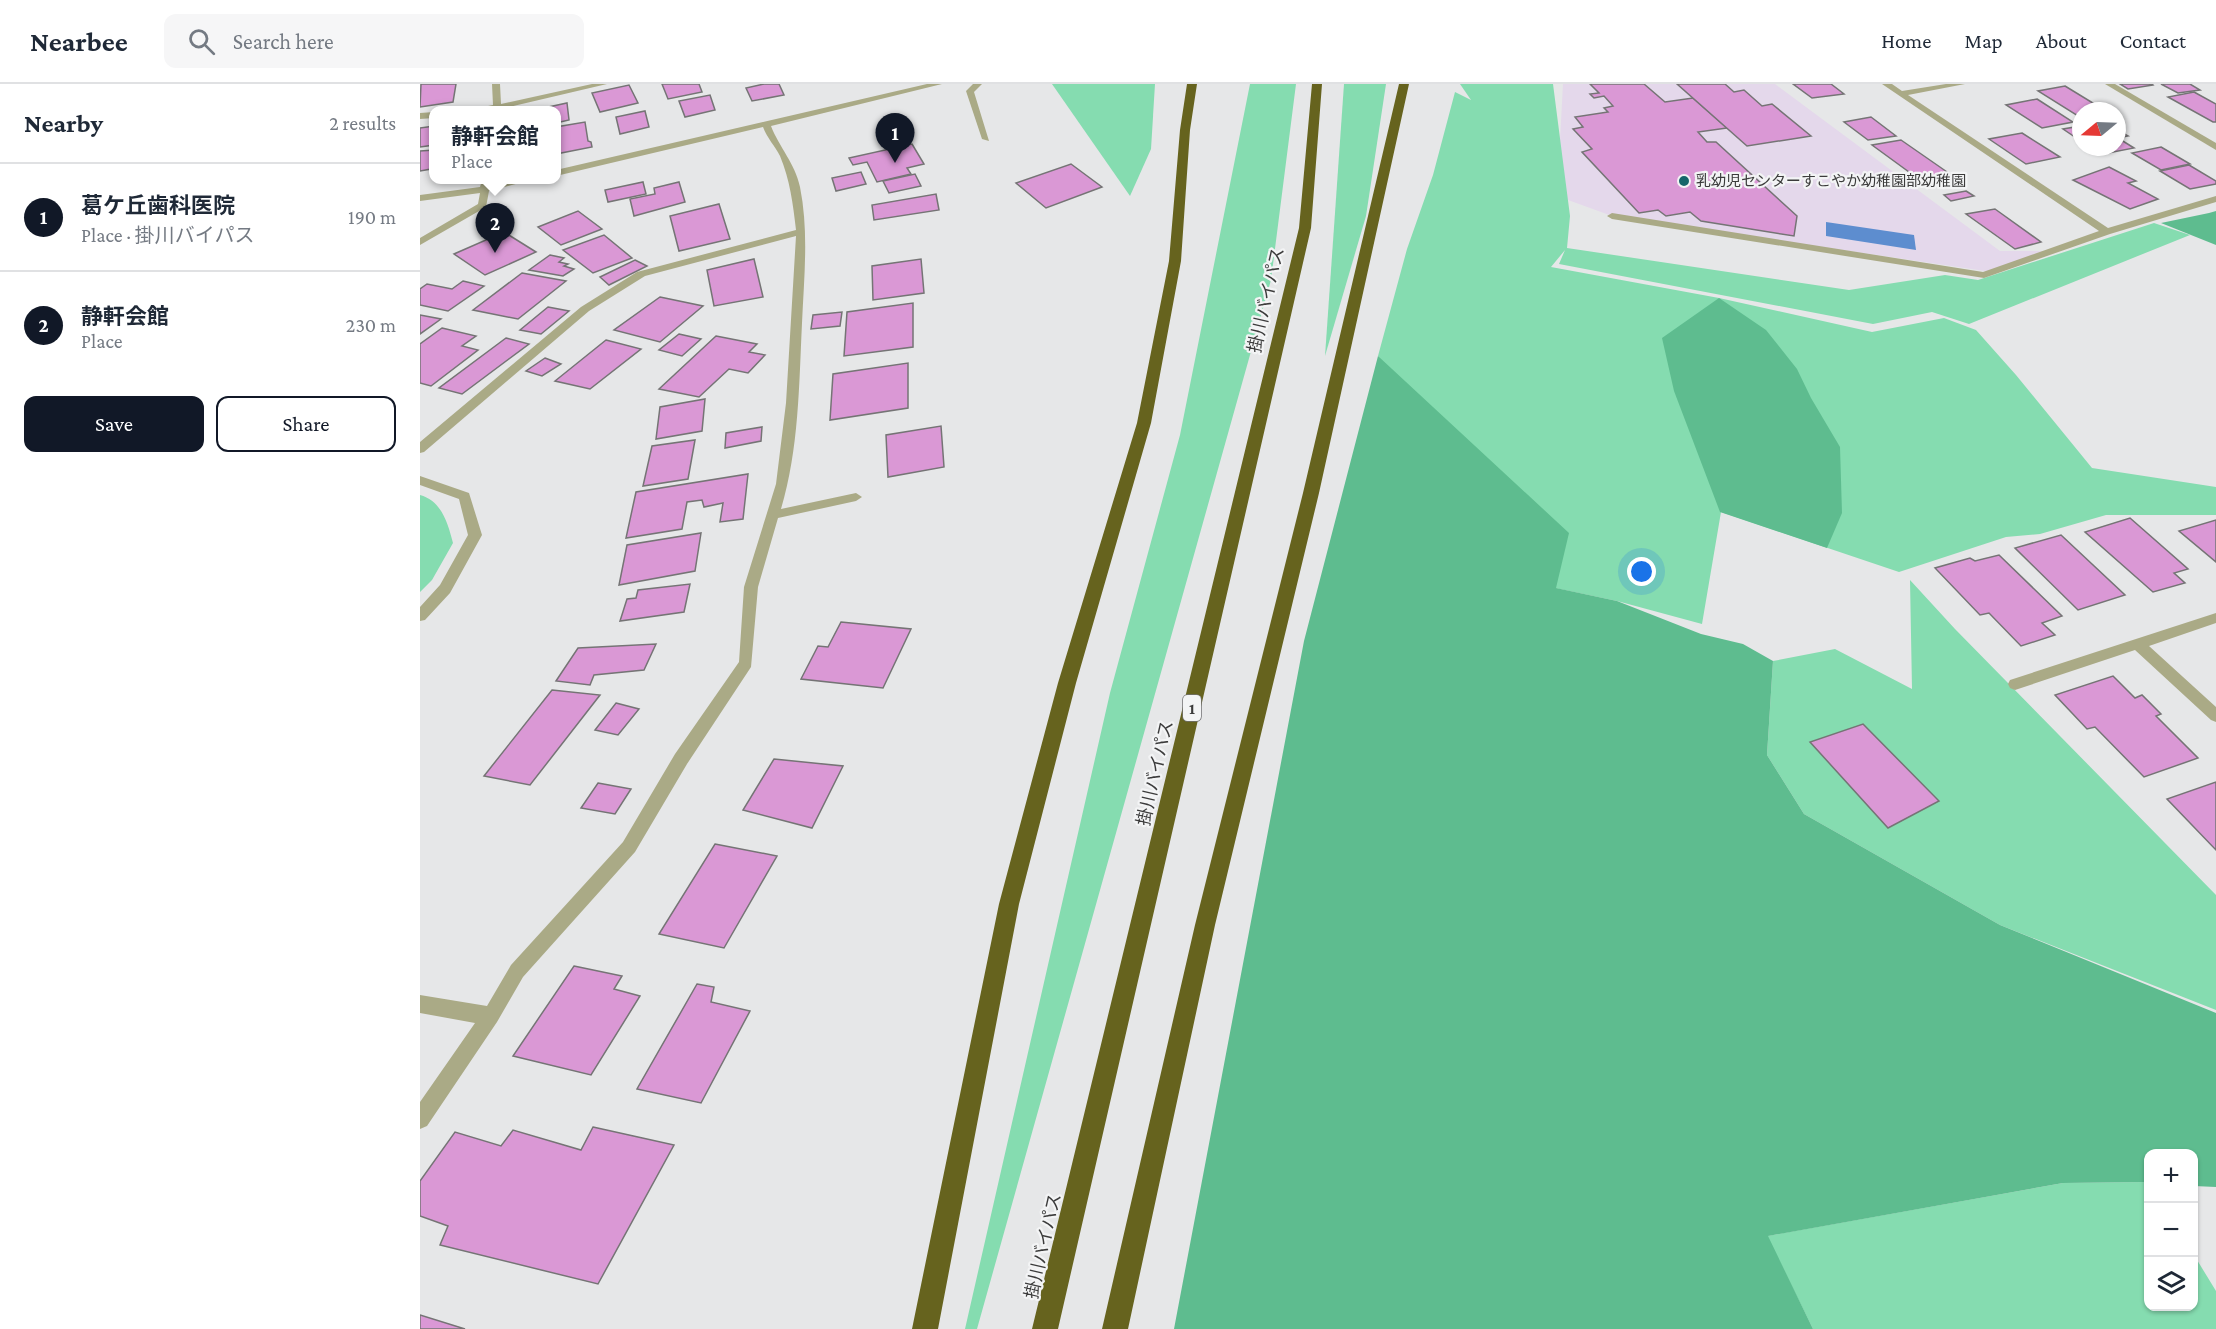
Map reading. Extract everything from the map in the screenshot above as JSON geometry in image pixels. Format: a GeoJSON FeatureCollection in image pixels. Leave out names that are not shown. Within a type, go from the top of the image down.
{"type":"FeatureCollection","features":[{"type":"Feature","properties":{"kind":"highway"},"geometry":{"type":"LineString","coordinates":[[925,1329],[1009,904],[1067,683],[1144,423],[1175,261],[1185,130],[1192,84]]}},
{"type":"Feature","properties":{"kind":"highway","name":"掛川バイパス"},"geometry":{"type":"LineString","coordinates":[[1045,1329],[1305,228],[1317,84]]}},
{"type":"Feature","properties":{"kind":"highway"},"geometry":{"type":"LineString","coordinates":[[1115,1329],[1205,925],[1311,493],[1404,84]]}},
{"type":"Feature","properties":{"kind":"street"},"geometry":{"type":"LineString","coordinates":[[496,84],[497,106]]}},
{"type":"Feature","properties":{"kind":"street"},"geometry":{"type":"LineString","coordinates":[[510,106],[603,84]]}},
{"type":"Feature","properties":{"kind":"street"},"geometry":{"type":"LineString","coordinates":[[561,172],[938,84]]}},
{"type":"Feature","properties":{"kind":"street"},"geometry":{"type":"LineString","coordinates":[[978,84],[970,91],[986,139]]}},
{"type":"Feature","properties":{"kind":"street"},"geometry":{"type":"LineString","coordinates":[[1886,84],[2107,232]]}},
{"type":"Feature","properties":{"kind":"street"},"geometry":{"type":"LineString","coordinates":[[1900,94],[1961,84]]}},
{"type":"Feature","properties":{"kind":"street"},"geometry":{"type":"LineString","coordinates":[[2109,84],[2216,147]]}},
{"type":"Feature","properties":{"kind":"street"},"geometry":{"type":"LineString","coordinates":[[420,1119],[491,1016],[516,971],[629,847],[681,759],[746,663],[751,587],[783,484],[792,403],[801,232],[795,185],[783,153],[771,137],[766,124]]}},
{"type":"Feature","properties":{"kind":"street"},"geometry":{"type":"LineString","coordinates":[[420,198],[485,184],[483,205],[420,242]]}},
{"type":"Feature","properties":{"kind":"street"},"geometry":{"type":"LineString","coordinates":[[1612,216],[1984,275],[2107,232],[2216,199]]}},
{"type":"Feature","properties":{"kind":"street"},"geometry":{"type":"LineString","coordinates":[[420,449],[585,309],[640,274],[801,232]]}},
{"type":"Feature","properties":{"kind":"street"},"geometry":{"type":"LineString","coordinates":[[420,480],[465,496],[475,535],[445,589],[420,616]]}},
{"type":"Feature","properties":{"kind":"street"},"geometry":{"type":"LineString","coordinates":[[773,515],[856,497]]}},
{"type":"Feature","properties":{"kind":"street"},"geometry":{"type":"LineString","coordinates":[[2015,684],[2216,618]]}},
{"type":"Feature","properties":{"kind":"street"},"geometry":{"type":"LineString","coordinates":[[2136,643],[2216,716]]}},
{"type":"Feature","properties":{"kind":"street"},"geometry":{"type":"LineString","coordinates":[[420,1004],[491,1016]]}},
{"type":"Feature","properties":{"kind":"shaded area"},"geometry":{"type":"Polygon","coordinates":[[[1563,84],[1775,84],[2000,251],[2053,251],[1992,272],[1612,216],[1557,196],[1563,84]]]}},
{"type":"Feature","properties":{"kind":"green space"},"geometry":{"type":"Polygon","coordinates":[[[1052,84],[1155,84],[1151,149],[1130,196],[1052,84]]]}},
{"type":"Feature","properties":{"kind":"green space"},"geometry":{"type":"Polygon","coordinates":[[[1250,84],[1296,84],[1271,280],[977,1329],[965,1329],[1110,693],[1180,435],[1250,84]]]}},
{"type":"Feature","properties":{"kind":"green space"},"geometry":{"type":"Polygon","coordinates":[[[1344,84],[1386,84],[1366,216],[1325,356],[1344,84]]]}},
{"type":"Feature","properties":{"kind":"green space"},"geometry":{"type":"Polygon","coordinates":[[[1460,84],[1553,84],[1570,216],[1567,248],[1849,290],[1945,275],[1978,280],[2154,223],[2190,235],[1969,324],[1932,312],[1873,324],[1559,264],[1565,250],[1551,267],[1719,298],[1872,332],[1944,318],[1976,330],[2092,468],[2216,487],[2216,515],[2106,515],[2040,534],[2006,537],[1899,572],[1721,512],[1702,624],[1617,601],[1555,588],[1378,356],[1407,249],[1433,175],[1455,92],[1471,100],[1460,84]]]}},
{"type":"Feature","properties":{"kind":"green space"},"geometry":{"type":"Polygon","coordinates":[[[2216,211],[2216,245],[2161,223],[2209,213],[2216,211]]]}},
{"type":"Feature","properties":{"kind":"green space"},"geometry":{"type":"Polygon","coordinates":[[[1719,298],[1766,330],[1797,369],[1840,447],[1842,513],[1827,548],[1720,512],[1674,391],[1662,338],[1719,298]]]}},
{"type":"Feature","properties":{"kind":"green space"},"geometry":{"type":"Polygon","coordinates":[[[1378,356],[1569,533],[1556,588],[1617,601],[1701,634],[1743,644],[1773,661],[1767,755],[1804,814],[2000,925],[2216,1013],[2216,1187],[2198,1186],[2198,1149],[2144,1149],[2144,1182],[2063,1183],[1768,1236],[1813,1329],[1174,1329],[1304,641],[1378,356]]]}},
{"type":"Feature","properties":{"kind":"green space"},"geometry":{"type":"Polygon","coordinates":[[[420,495],[434,502],[439,508],[453,543],[432,580],[420,592],[420,495]]]}},
{"type":"Feature","properties":{"kind":"green space"},"geometry":{"type":"Polygon","coordinates":[[[1910,580],[1955,629],[2216,895],[2216,1010],[2000,925],[1804,814],[1767,755],[1773,661],[1835,649],[1912,689],[1910,580]]]}},
{"type":"Feature","properties":{"kind":"green space"},"geometry":{"type":"Polygon","coordinates":[[[2144,1182],[2144,1311],[2198,1311],[2198,1262],[2216,1291],[2216,1329],[1813,1329],[1767,1236],[2063,1183],[2144,1182]]]}},
{"type":"Feature","properties":{"kind":"water"},"geometry":{"type":"Polygon","coordinates":[[[1826,222],[1914,235],[1916,250],[1826,236],[1826,222]]]}},
{"type":"Feature","properties":{"kind":"building"},"geometry":{"type":"Polygon","coordinates":[[[421,84],[456,84],[453,102],[420,107],[421,84]]]}},
{"type":"Feature","properties":{"kind":"building"},"geometry":{"type":"Polygon","coordinates":[[[662,84],[699,84],[702,92],[668,99],[662,84]]]}},
{"type":"Feature","properties":{"kind":"building"},"geometry":{"type":"Polygon","coordinates":[[[764,84],[779,84],[784,95],[752,101],[746,88],[764,84]]]}},
{"type":"Feature","properties":{"kind":"building","name":"乳幼児センターすこやか幼稚園部幼稚園"},"geometry":{"type":"Polygon","coordinates":[[[1590,84],[1644,84],[1665,102],[1693,98],[1727,128],[1698,132],[1707,142],[1716,142],[1797,216],[1794,236],[1701,221],[1690,212],[1666,216],[1658,210],[1639,213],[1582,152],[1592,149],[1573,129],[1583,127],[1575,117],[1608,112],[1604,108],[1613,106],[1604,96],[1594,98],[1590,94],[1599,93],[1590,84]]]}},
{"type":"Feature","properties":{"kind":"building"},"geometry":{"type":"Polygon","coordinates":[[[1677,84],[1725,84],[1734,92],[1744,90],[1762,106],[1772,104],[1811,136],[1747,146],[1677,84]]]}},
{"type":"Feature","properties":{"kind":"building"},"geometry":{"type":"Polygon","coordinates":[[[1793,84],[1831,84],[1844,94],[1812,98],[1793,84]]]}},
{"type":"Feature","properties":{"kind":"building"},"geometry":{"type":"Polygon","coordinates":[[[2120,84],[2152,84],[2153,85],[2128,89],[2120,84]]]}},
{"type":"Feature","properties":{"kind":"building"},"geometry":{"type":"Polygon","coordinates":[[[2161,84],[2190,84],[2200,90],[2178,93],[2161,84]]]}},
{"type":"Feature","properties":{"kind":"building"},"geometry":{"type":"Polygon","coordinates":[[[629,85],[638,103],[600,112],[592,93],[629,85]]]}},
{"type":"Feature","properties":{"kind":"building"},"geometry":{"type":"Polygon","coordinates":[[[2065,86],[2091,102],[2072,102],[2072,112],[2038,91],[2065,86]]]}},
{"type":"Feature","properties":{"kind":"building"},"geometry":{"type":"Polygon","coordinates":[[[2194,92],[2216,104],[2216,122],[2168,97],[2194,92]]]}},
{"type":"Feature","properties":{"kind":"building"},"geometry":{"type":"Polygon","coordinates":[[[710,95],[715,110],[685,117],[679,101],[710,95]]]}},
{"type":"Feature","properties":{"kind":"building"},"geometry":{"type":"Polygon","coordinates":[[[2037,99],[2072,122],[2042,128],[2006,105],[2037,99]]]}},
{"type":"Feature","properties":{"kind":"building"},"geometry":{"type":"Polygon","coordinates":[[[567,103],[569,120],[561,122],[561,106],[553,106],[567,103]]]}},
{"type":"Feature","properties":{"kind":"building"},"geometry":{"type":"Polygon","coordinates":[[[645,111],[649,127],[620,134],[616,117],[645,111]]]}},
{"type":"Feature","properties":{"kind":"building"},"geometry":{"type":"Polygon","coordinates":[[[1871,117],[1896,136],[1868,140],[1844,122],[1871,117]]]}},
{"type":"Feature","properties":{"kind":"building"},"geometry":{"type":"Polygon","coordinates":[[[585,122],[588,141],[591,142],[592,147],[561,153],[561,126],[585,122]]]}},
{"type":"Feature","properties":{"kind":"building"},"geometry":{"type":"Polygon","coordinates":[[[429,127],[429,146],[420,147],[420,128],[429,127]]]}},
{"type":"Feature","properties":{"kind":"building"},"geometry":{"type":"Polygon","coordinates":[[[2072,128],[2072,135],[2063,129],[2072,128]]]}},
{"type":"Feature","properties":{"kind":"building"},"geometry":{"type":"Polygon","coordinates":[[[2022,133],[2060,157],[2026,164],[1989,139],[2022,133]]]}},
{"type":"Feature","properties":{"kind":"building"},"geometry":{"type":"Polygon","coordinates":[[[1901,140],[1950,174],[1920,180],[1872,145],[1901,140]]]}},
{"type":"Feature","properties":{"kind":"building"},"geometry":{"type":"Polygon","coordinates":[[[2126,143],[2134,148],[2126,150],[2126,143]]]}},
{"type":"Feature","properties":{"kind":"building"},"geometry":{"type":"Polygon","coordinates":[[[912,144],[924,164],[907,168],[911,174],[877,182],[867,162],[853,165],[849,158],[912,144]]]}},
{"type":"Feature","properties":{"kind":"building"},"geometry":{"type":"Polygon","coordinates":[[[2161,147],[2190,164],[2161,170],[2132,153],[2161,147]]]}},
{"type":"Feature","properties":{"kind":"building"},"geometry":{"type":"Polygon","coordinates":[[[429,150],[429,169],[420,171],[420,151],[429,150]]]}},
{"type":"Feature","properties":{"kind":"building"},"geometry":{"type":"Polygon","coordinates":[[[1071,164],[1102,187],[1046,208],[1016,183],[1071,164]]]}},
{"type":"Feature","properties":{"kind":"building"},"geometry":{"type":"Polygon","coordinates":[[[2189,165],[2216,181],[2216,184],[2190,189],[2160,171],[2189,165]]]}},
{"type":"Feature","properties":{"kind":"building"},"geometry":{"type":"Polygon","coordinates":[[[2109,167],[2136,181],[2128,183],[2158,199],[2130,209],[2073,180],[2109,167]]]}},
{"type":"Feature","properties":{"kind":"building"},"geometry":{"type":"Polygon","coordinates":[[[861,172],[866,184],[836,191],[832,178],[861,172]]]}},
{"type":"Feature","properties":{"kind":"building"},"geometry":{"type":"Polygon","coordinates":[[[915,174],[921,186],[889,193],[883,181],[915,174]]]}},
{"type":"Feature","properties":{"kind":"building"},"geometry":{"type":"Polygon","coordinates":[[[643,182],[646,194],[608,202],[605,190],[643,182]]]}},
{"type":"Feature","properties":{"kind":"building"},"geometry":{"type":"Polygon","coordinates":[[[679,182],[685,202],[634,216],[630,199],[655,194],[654,188],[679,182]]]}},
{"type":"Feature","properties":{"kind":"building"},"geometry":{"type":"Polygon","coordinates":[[[1966,191],[1974,196],[1951,201],[1944,195],[1966,191]]]}},
{"type":"Feature","properties":{"kind":"building"},"geometry":{"type":"Polygon","coordinates":[[[936,194],[939,210],[874,220],[872,205],[936,194]]]}},
{"type":"Feature","properties":{"kind":"building"},"geometry":{"type":"Polygon","coordinates":[[[719,204],[730,239],[679,251],[670,216],[719,204]]]}},
{"type":"Feature","properties":{"kind":"building"},"geometry":{"type":"Polygon","coordinates":[[[1995,209],[2041,242],[2015,249],[1966,214],[1995,209]]]}},
{"type":"Feature","properties":{"kind":"building"},"geometry":{"type":"Polygon","coordinates":[[[578,211],[602,229],[561,245],[538,227],[578,211]]]}},
{"type":"Feature","properties":{"kind":"building"},"geometry":{"type":"Polygon","coordinates":[[[504,232],[536,252],[485,275],[454,254],[504,232]]]}},
{"type":"Feature","properties":{"kind":"building"},"geometry":{"type":"Polygon","coordinates":[[[604,235],[632,258],[593,273],[563,250],[604,235]]]}},
{"type":"Feature","properties":{"kind":"building"},"geometry":{"type":"Polygon","coordinates":[[[550,255],[564,258],[559,262],[568,264],[564,266],[574,269],[563,276],[529,270],[550,255]]]}},
{"type":"Feature","properties":{"kind":"building"},"geometry":{"type":"Polygon","coordinates":[[[754,259],[763,297],[714,306],[707,270],[754,259]]]}},
{"type":"Feature","properties":{"kind":"building"},"geometry":{"type":"Polygon","coordinates":[[[921,259],[924,293],[873,300],[872,266],[921,259]]]}},
{"type":"Feature","properties":{"kind":"building"},"geometry":{"type":"Polygon","coordinates":[[[635,260],[647,266],[609,285],[600,277],[635,260]]]}},
{"type":"Feature","properties":{"kind":"building"},"geometry":{"type":"Polygon","coordinates":[[[522,273],[566,281],[518,319],[473,310],[522,273]]]}},
{"type":"Feature","properties":{"kind":"building"},"geometry":{"type":"Polygon","coordinates":[[[463,281],[484,286],[448,311],[420,305],[420,289],[427,284],[452,289],[463,281]]]}},
{"type":"Feature","properties":{"kind":"building"},"geometry":{"type":"Polygon","coordinates":[[[660,297],[703,306],[660,342],[614,330],[660,297]]]}},
{"type":"Feature","properties":{"kind":"building"},"geometry":{"type":"Polygon","coordinates":[[[913,303],[913,347],[844,356],[847,312],[913,303]]]}},
{"type":"Feature","properties":{"kind":"building"},"geometry":{"type":"Polygon","coordinates":[[[548,307],[569,311],[541,334],[520,330],[548,307]]]}},
{"type":"Feature","properties":{"kind":"building"},"geometry":{"type":"Polygon","coordinates":[[[842,312],[840,326],[811,329],[813,315],[842,312]]]}},
{"type":"Feature","properties":{"kind":"building"},"geometry":{"type":"Polygon","coordinates":[[[420,315],[441,319],[420,334],[420,315]]]}},
{"type":"Feature","properties":{"kind":"building"},"geometry":{"type":"Polygon","coordinates":[[[442,328],[476,336],[462,346],[478,350],[431,386],[420,383],[420,344],[442,328]]]}},
{"type":"Feature","properties":{"kind":"building"},"geometry":{"type":"Polygon","coordinates":[[[679,334],[701,339],[682,356],[659,350],[679,334]]]}},
{"type":"Feature","properties":{"kind":"building"},"geometry":{"type":"Polygon","coordinates":[[[716,336],[757,344],[749,352],[765,355],[748,373],[729,369],[699,397],[659,389],[716,336]]]}},
{"type":"Feature","properties":{"kind":"building"},"geometry":{"type":"Polygon","coordinates":[[[506,338],[529,344],[462,394],[439,388],[506,338]]]}},
{"type":"Feature","properties":{"kind":"building"},"geometry":{"type":"Polygon","coordinates":[[[606,340],[641,349],[590,389],[555,381],[606,340]]]}},
{"type":"Feature","properties":{"kind":"building"},"geometry":{"type":"Polygon","coordinates":[[[545,358],[561,364],[542,376],[526,371],[545,358]]]}},
{"type":"Feature","properties":{"kind":"building"},"geometry":{"type":"Polygon","coordinates":[[[908,363],[908,408],[830,420],[833,374],[908,363]]]}},
{"type":"Feature","properties":{"kind":"building"},"geometry":{"type":"Polygon","coordinates":[[[705,399],[702,431],[656,439],[660,407],[705,399]]]}},
{"type":"Feature","properties":{"kind":"building"},"geometry":{"type":"Polygon","coordinates":[[[941,426],[944,467],[888,477],[886,435],[941,426]]]}},
{"type":"Feature","properties":{"kind":"building"},"geometry":{"type":"Polygon","coordinates":[[[762,427],[761,441],[725,448],[726,433],[762,427]]]}},
{"type":"Feature","properties":{"kind":"building"},"geometry":{"type":"Polygon","coordinates":[[[695,440],[688,479],[643,486],[652,446],[695,440]]]}},
{"type":"Feature","properties":{"kind":"building"},"geometry":{"type":"Polygon","coordinates":[[[748,474],[743,519],[720,522],[723,503],[704,507],[702,500],[687,502],[682,529],[626,538],[636,492],[748,474]]]}},
{"type":"Feature","properties":{"kind":"building"},"geometry":{"type":"Polygon","coordinates":[[[2130,518],[2188,569],[2174,573],[2185,583],[2153,592],[2085,532],[2130,518]]]}},
{"type":"Feature","properties":{"kind":"building"},"geometry":{"type":"Polygon","coordinates":[[[2216,520],[2216,562],[2179,531],[2216,520]]]}},
{"type":"Feature","properties":{"kind":"building"},"geometry":{"type":"Polygon","coordinates":[[[701,533],[695,571],[619,585],[627,545],[701,533]]]}},
{"type":"Feature","properties":{"kind":"building"},"geometry":{"type":"Polygon","coordinates":[[[2061,535],[2125,595],[2078,610],[2015,548],[2061,535]]]}},
{"type":"Feature","properties":{"kind":"building"},"geometry":{"type":"Polygon","coordinates":[[[1999,555],[2062,616],[2042,623],[2055,635],[2021,646],[1989,613],[1980,615],[1935,568],[1970,558],[1975,561],[1999,555]]]}},
{"type":"Feature","properties":{"kind":"building"},"geometry":{"type":"Polygon","coordinates":[[[690,584],[684,612],[620,621],[627,599],[636,598],[638,590],[690,584]]]}},
{"type":"Feature","properties":{"kind":"building"},"geometry":{"type":"Polygon","coordinates":[[[841,622],[911,629],[883,688],[801,679],[818,646],[828,647],[841,622]]]}},
{"type":"Feature","properties":{"kind":"building"},"geometry":{"type":"Polygon","coordinates":[[[656,644],[644,670],[594,675],[590,685],[556,681],[578,648],[656,644]]]}},
{"type":"Feature","properties":{"kind":"building"},"geometry":{"type":"Polygon","coordinates":[[[2113,676],[2135,698],[2142,695],[2161,714],[2156,716],[2198,758],[2144,777],[2095,727],[2087,729],[2055,695],[2113,676]]]}},
{"type":"Feature","properties":{"kind":"building"},"geometry":{"type":"Polygon","coordinates":[[[552,690],[600,695],[530,785],[484,776],[552,690]]]}},
{"type":"Feature","properties":{"kind":"building"},"geometry":{"type":"Polygon","coordinates":[[[616,703],[639,709],[618,735],[595,730],[616,703]]]}},
{"type":"Feature","properties":{"kind":"building"},"geometry":{"type":"Polygon","coordinates":[[[1863,724],[1939,801],[1888,828],[1810,742],[1863,724]]]}},
{"type":"Feature","properties":{"kind":"building"},"geometry":{"type":"Polygon","coordinates":[[[774,759],[843,766],[812,828],[743,810],[774,759]]]}},
{"type":"Feature","properties":{"kind":"building"},"geometry":{"type":"Polygon","coordinates":[[[2216,782],[2216,850],[2167,799],[2216,782]]]}},
{"type":"Feature","properties":{"kind":"building"},"geometry":{"type":"Polygon","coordinates":[[[598,783],[631,789],[615,814],[581,808],[598,783]]]}},
{"type":"Feature","properties":{"kind":"building"},"geometry":{"type":"Polygon","coordinates":[[[715,844],[777,856],[724,948],[659,934],[715,844]]]}},
{"type":"Feature","properties":{"kind":"building"},"geometry":{"type":"Polygon","coordinates":[[[574,966],[622,976],[614,989],[640,996],[591,1075],[513,1056],[574,966]]]}},
{"type":"Feature","properties":{"kind":"building"},"geometry":{"type":"Polygon","coordinates":[[[697,984],[714,987],[711,1002],[750,1011],[701,1103],[637,1089],[697,984]]]}},
{"type":"Feature","properties":{"kind":"building"},"geometry":{"type":"Polygon","coordinates":[[[593,1127],[674,1145],[598,1284],[440,1245],[448,1226],[420,1216],[420,1181],[455,1132],[501,1146],[513,1130],[581,1150],[593,1127]]]}},
{"type":"Feature","properties":{"kind":"building"},"geometry":{"type":"Polygon","coordinates":[[[420,1315],[465,1329],[420,1329],[420,1315]]]}},
{"type":"Feature","properties":{"kind":"place","name":"葛ケ丘歯科医院"},"geometry":{"type":"Point","coordinates":[895,163]}},
{"type":"Feature","properties":{"kind":"place","name":"乳幼児センターすこやか幼稚園部幼稚園"},"geometry":{"type":"Point","coordinates":[1684,181]}},
{"type":"Feature","properties":{"kind":"place","name":"静軒会館"},"geometry":{"type":"Point","coordinates":[495,253]}}]}
